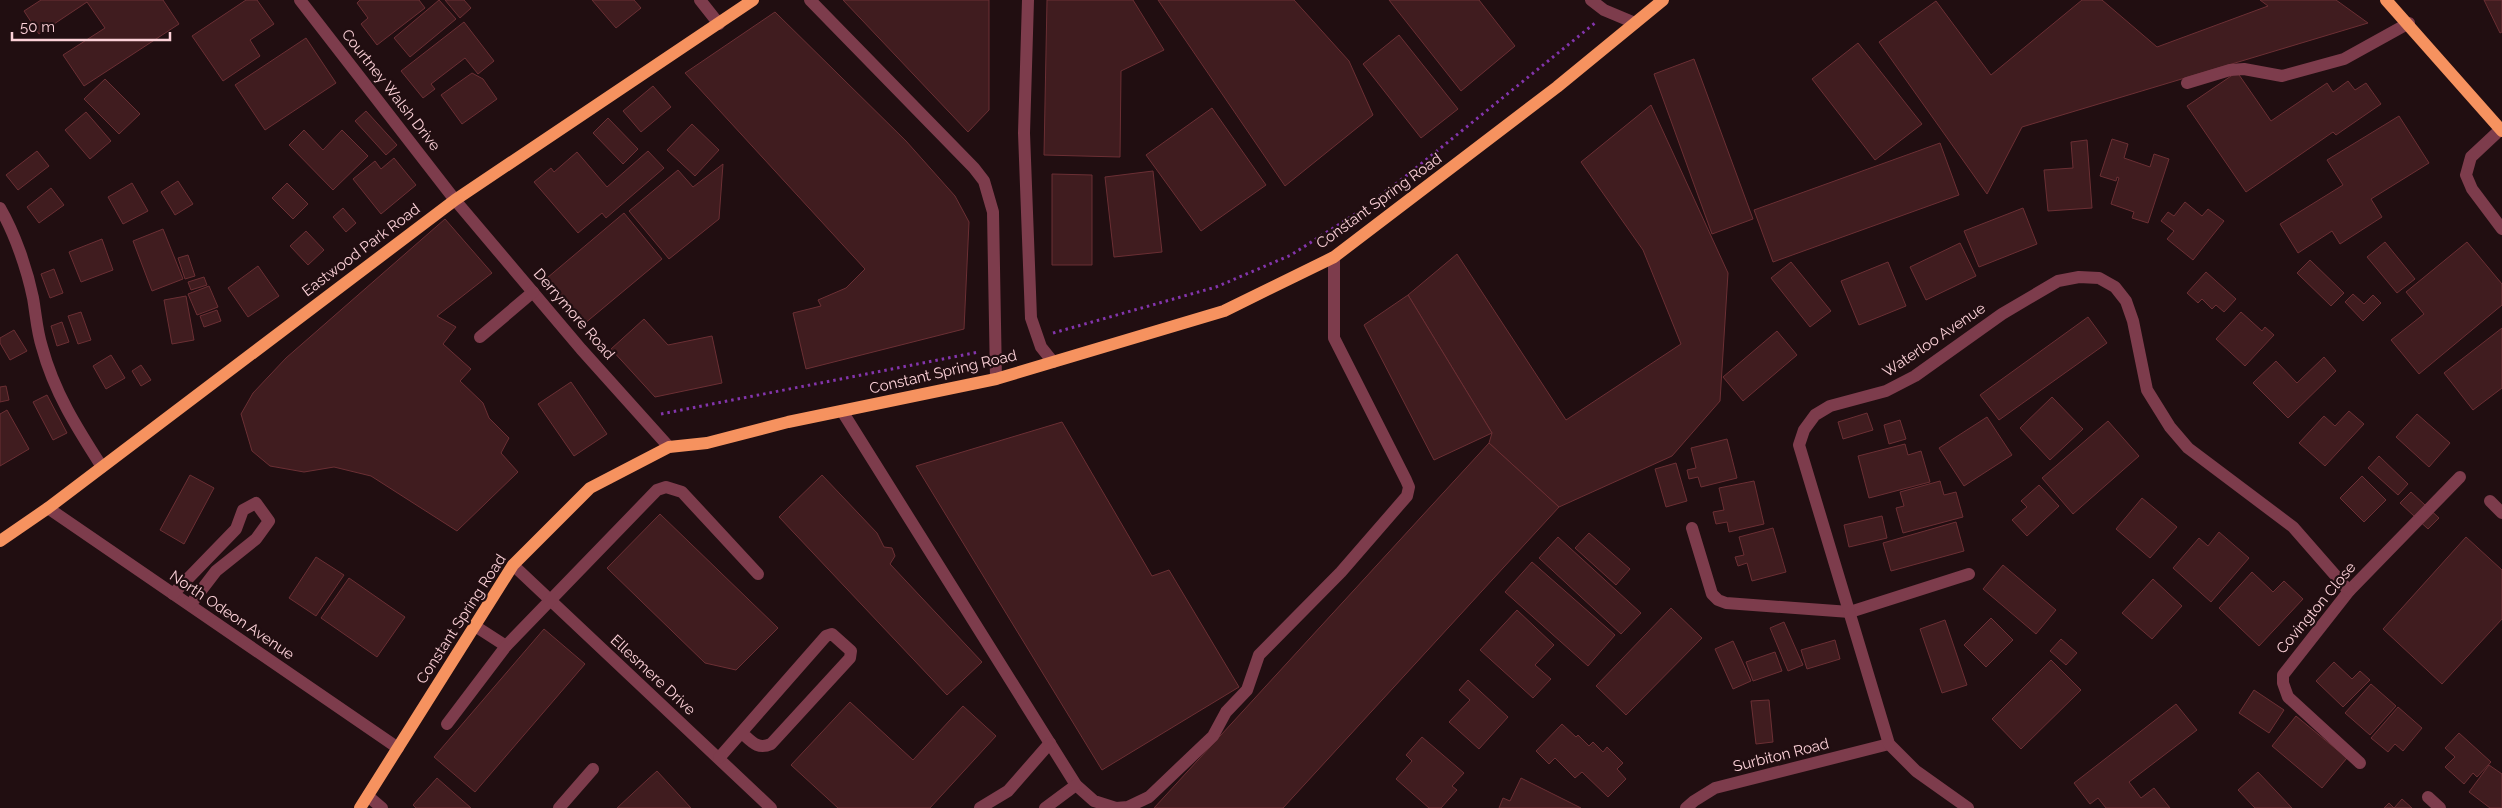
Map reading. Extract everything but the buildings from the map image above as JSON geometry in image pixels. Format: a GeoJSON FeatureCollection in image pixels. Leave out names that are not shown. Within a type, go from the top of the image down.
{"type":"FeatureCollection","features":[{"type":"Feature","properties":{"kind":"main road","name":"Eastwood Park Road"},"geometry":{"type":"LineString","coordinates":[[0,541],[48,508],[455,200],[753,0]]}},
{"type":"Feature","properties":{"kind":"main road","name":"Constant Spring Road"},"geometry":{"type":"LineString","coordinates":[[360,808],[514,565],[590,488],[669,447],[707,443],[788,422],[996,379],[1224,311],[1334,257],[1557,87],[1663,0]]}},
{"type":"Feature","properties":{"kind":"main road"},"geometry":{"type":"LineString","coordinates":[[2386,0],[2501,130]]}},
{"type":"Feature","properties":{"kind":"street","name":"Courtney Walsh Drive"},"geometry":{"type":"LineString","coordinates":[[300,0],[455,200]]}},
{"type":"Feature","properties":{"kind":"street"},"geometry":{"type":"LineString","coordinates":[[700,0],[719,24]]}},
{"type":"Feature","properties":{"kind":"street"},"geometry":{"type":"LineString","coordinates":[[810,0],[974,168],[984,181],[993,212],[996,379]]}},
{"type":"Feature","properties":{"kind":"street"},"geometry":{"type":"LineString","coordinates":[[1028,0],[1024,133],[1030,318],[1041,347],[1053,362]]}},
{"type":"Feature","properties":{"kind":"street"},"geometry":{"type":"LineString","coordinates":[[1591,0],[1609,12],[1635,23]]}},
{"type":"Feature","properties":{"kind":"street"},"geometry":{"type":"LineString","coordinates":[[2187,83],[2230,70],[2244,69],[2282,76],[2344,58],[2409,24]]}},
{"type":"Feature","properties":{"kind":"street"},"geometry":{"type":"LineString","coordinates":[[2501,130],[2471,157],[2466,175],[2472,189],[2502,229]]}},
{"type":"Feature","properties":{"kind":"street","name":"Derrymore Road"},"geometry":{"type":"LineString","coordinates":[[455,200],[669,447]]}},
{"type":"Feature","properties":{"kind":"street"},"geometry":{"type":"LineString","coordinates":[[0,208],[25,271],[32,296],[41,346],[56,390],[72,421],[102,466]]}},
{"type":"Feature","properties":{"kind":"street"},"geometry":{"type":"LineString","coordinates":[[842,411],[1076,785],[1094,801],[1116,808],[1128,807],[1150,797],[1213,736],[1226,712],[1247,690],[1259,655],[1341,572],[1405,499],[1408,492],[1406,480],[1334,338],[1334,257]]}},
{"type":"Feature","properties":{"kind":"street","name":"Waterloo Avenue"},"geometry":{"type":"LineString","coordinates":[[1968,808],[1916,771],[1889,744],[1799,445],[1804,430],[1815,415],[1830,406],[1886,391],[1915,376],[2002,314],[2058,280],[2079,277],[2099,278],[2115,287],[2126,301],[2133,321],[2136,344],[2147,390],[2170,427],[2188,448],[2292,527],[2349,591]]}},
{"type":"Feature","properties":{"kind":"street"},"geometry":{"type":"LineString","coordinates":[[480,337],[533,292]]}},
{"type":"Feature","properties":{"kind":"street","name":"Covington Close"},"geometry":{"type":"LineString","coordinates":[[2360,763],[2288,697],[2282,683],[2283,675],[2349,591],[2460,477]]}},
{"type":"Feature","properties":{"kind":"street"},"geometry":{"type":"LineString","coordinates":[[447,724],[506,646],[549,599],[657,490],[666,487],[682,492],[758,574]]}},
{"type":"Feature","properties":{"kind":"street"},"geometry":{"type":"LineString","coordinates":[[2490,501],[2502,513]]}},
{"type":"Feature","properties":{"kind":"street"},"geometry":{"type":"LineString","coordinates":[[173,594],[236,529],[243,510],[256,503],[269,521],[256,539],[216,571],[190,605]]}},
{"type":"Feature","properties":{"kind":"street","name":"North Odeon Avenue"},"geometry":{"type":"LineString","coordinates":[[48,508],[398,748]]}},
{"type":"Feature","properties":{"kind":"street"},"geometry":{"type":"LineString","coordinates":[[1692,528],[1712,594],[1718,600],[1726,603],[1850,612],[1969,574]]}},
{"type":"Feature","properties":{"kind":"street","name":"Ellesmere Drive"},"geometry":{"type":"LineString","coordinates":[[514,565],[771,808]]}},
{"type":"Feature","properties":{"kind":"street"},"geometry":{"type":"LineString","coordinates":[[475,626],[506,646]]}},
{"type":"Feature","properties":{"kind":"street"},"geometry":{"type":"LineString","coordinates":[[719,758],[826,636],[832,634],[838,637],[851,651],[850,658],[771,744],[763,748],[758,747],[742,733]]}},
{"type":"Feature","properties":{"kind":"street"},"geometry":{"type":"LineString","coordinates":[[980,808],[1008,791],[1050,743]]}},
{"type":"Feature","properties":{"kind":"street","name":"Surbiton Road"},"geometry":{"type":"LineString","coordinates":[[1686,808],[1715,788],[1889,744]]}},
{"type":"Feature","properties":{"kind":"street"},"geometry":{"type":"LineString","coordinates":[[559,808],[593,769]]}},
{"type":"Feature","properties":{"kind":"street"},"geometry":{"type":"LineString","coordinates":[[1045,808],[1076,785]]}},
{"type":"Feature","properties":{"kind":"street"},"geometry":{"type":"LineString","coordinates":[[368,796],[382,808]]}},
{"type":"Feature","properties":{"kind":"street"},"geometry":{"type":"LineString","coordinates":[[2428,797],[2440,808]]}},
{"type":"Feature","properties":{"kind":"path"},"geometry":{"type":"LineString","coordinates":[[1424,161],[1609,12]]}}]}
